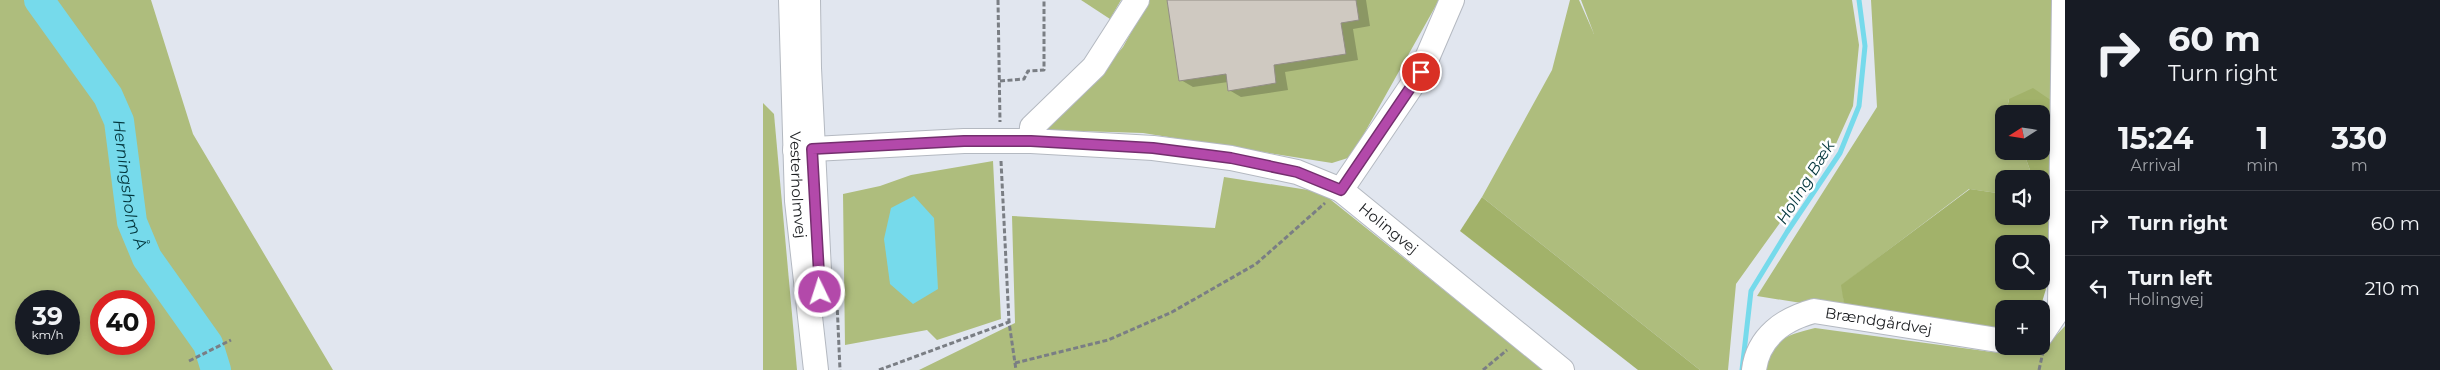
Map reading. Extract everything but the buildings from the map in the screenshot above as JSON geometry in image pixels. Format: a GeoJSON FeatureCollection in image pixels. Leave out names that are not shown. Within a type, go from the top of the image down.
{"type":"FeatureCollection","features":[{"type":"Feature","properties":{"kind":"street","name":"Vesterholmvej"},"geometry":{"type":"LineString","coordinates":[[791,0],[825,370]]}},
{"type":"Feature","properties":{"kind":"street","name":"Vesterholmvej"},"geometry":{"type":"LineString","coordinates":[[808,0],[804,149],[798,210],[816,370]]}},
{"type":"Feature","properties":{"kind":"street"},"geometry":{"type":"LineString","coordinates":[[1031,141],[1032,127],[1094,67],[1136,0]]}},
{"type":"Feature","properties":{"kind":"street"},"geometry":{"type":"LineString","coordinates":[[1341,190],[1421,72],[1452,0]]}},
{"type":"Feature","properties":{"kind":"street"},"geometry":{"type":"LineString","coordinates":[[2050,322],[2060,307],[2064,0]]}},
{"type":"Feature","properties":{"kind":"street","name":"Holingvej"},"geometry":{"type":"LineString","coordinates":[[804,149],[921,142],[1031,141],[1153,148],[1231,158],[1297,172],[1341,190],[1562,370]]}},
{"type":"Feature","properties":{"kind":"street","name":"Brændgårdvej"},"geometry":{"type":"LineString","coordinates":[[1754,370],[1756,358],[1769,334],[1793,317],[1814,311],[1995,340]]}},
{"type":"Feature","properties":{"kind":"path"},"geometry":{"type":"LineString","coordinates":[[998,0],[1000,141],[1009,322],[1016,370]]}},
{"type":"Feature","properties":{"kind":"path"},"geometry":{"type":"LineString","coordinates":[[1000,81],[1024,79],[1028,71],[1044,70],[1044,0]]}},
{"type":"Feature","properties":{"kind":"path"},"geometry":{"type":"LineString","coordinates":[[1016,363],[1108,340],[1172,312],[1256,264],[1341,190]]}},
{"type":"Feature","properties":{"kind":"path"},"geometry":{"type":"LineString","coordinates":[[879,370],[1009,322]]}},
{"type":"Feature","properties":{"kind":"path"},"geometry":{"type":"LineString","coordinates":[[1483,370],[1521,338]]}},
{"type":"Feature","properties":{"kind":"path"},"geometry":{"type":"LineString","coordinates":[[189,361],[231,340]]}},
{"type":"Feature","properties":{"kind":"green space"},"geometry":{"type":"Polygon","coordinates":[[[0,0],[151,0],[193,134],[333,370],[0,370],[0,0]]]}},
{"type":"Feature","properties":{"kind":"green space"},"geometry":{"type":"Polygon","coordinates":[[[1081,0],[1121,0],[1110,19],[1081,0]]]}},
{"type":"Feature","properties":{"kind":"green space"},"geometry":{"type":"Polygon","coordinates":[[[1149,0],[1439,0],[1351,157],[1332,163],[1143,133],[1046,130],[1086,91],[1123,47],[1149,0]]]}},
{"type":"Feature","properties":{"kind":"green space"},"geometry":{"type":"Polygon","coordinates":[[[1570,0],[1579,0],[1594,34],[1581,0],[1852,0],[1859,45],[1853,106],[1835,146],[1736,284],[1728,370],[1700,370],[1482,197],[1552,70],[1570,0]]]}},
{"type":"Feature","properties":{"kind":"green space"},"geometry":{"type":"Polygon","coordinates":[[[1871,0],[2054,0],[2055,103],[2009,99],[2008,105],[1995,105],[1995,160],[2026,160],[2030,170],[1995,170],[1995,193],[1969,189],[1842,285],[1845,310],[1757,296],[1877,107],[1871,0]]]}},
{"type":"Feature","properties":{"kind":"green space"},"geometry":{"type":"Polygon","coordinates":[[[2033,88],[2055,103],[2050,275],[2050,235],[1995,235],[1995,290],[2046,290],[2043,300],[1995,300],[1995,329],[1845,310],[1841,285],[1970,189],[1995,193],[1995,225],[2050,225],[2050,170],[2030,170],[2026,160],[2050,160],[2050,105],[2008,105],[2009,99],[2033,88]]]}},
{"type":"Feature","properties":{"kind":"green space"},"geometry":{"type":"Polygon","coordinates":[[[763,103],[774,114],[797,370],[763,370],[763,103]]]}},
{"type":"Feature","properties":{"kind":"green space"},"geometry":{"type":"Polygon","coordinates":[[[993,161],[1001,319],[937,340],[927,330],[845,345],[843,194],[880,186],[911,175],[993,161]]]}},
{"type":"Feature","properties":{"kind":"green space"},"geometry":{"type":"Polygon","coordinates":[[[1224,177],[1321,192],[1544,370],[919,370],[1015,323],[1012,216],[1215,228],[1224,177]]]}},
{"type":"Feature","properties":{"kind":"green space"},"geometry":{"type":"Polygon","coordinates":[[[1482,197],[1700,370],[1638,370],[1460,231],[1482,197]]]}},
{"type":"Feature","properties":{"kind":"green space"},"geometry":{"type":"Polygon","coordinates":[[[2065,326],[2065,370],[1762,370],[1770,352],[1781,340],[1796,333],[1815,328],[1995,352],[1995,355],[2050,355],[2050,342],[2065,326]]]}},
{"type":"Feature","properties":{"kind":"water"},"geometry":{"type":"Polygon","coordinates":[[[914,196],[934,218],[938,289],[913,304],[890,284],[884,239],[891,208],[914,196]]]}},
{"type":"Feature","properties":{"kind":"waterway","name":"Herningsholm Å"},"geometry":{"type":"LineString","coordinates":[[39,0],[108,96],[119,121],[132,222],[147,258],[208,344],[216,370]]}},
{"type":"Feature","properties":{"kind":"waterway","name":"Holing Bæk"},"geometry":{"type":"LineString","coordinates":[[1742,370],[1751,291],[1787,232],[1840,153],[1859,106],[1865,46],[1859,0]]}},
{"type":"Feature","properties":{"kind":"route"},"geometry":{"type":"LineString","coordinates":[[820,292],[812,149],[964,141],[1031,141],[1153,148],[1231,158],[1297,172],[1341,190],[1421,72]]}}]}
